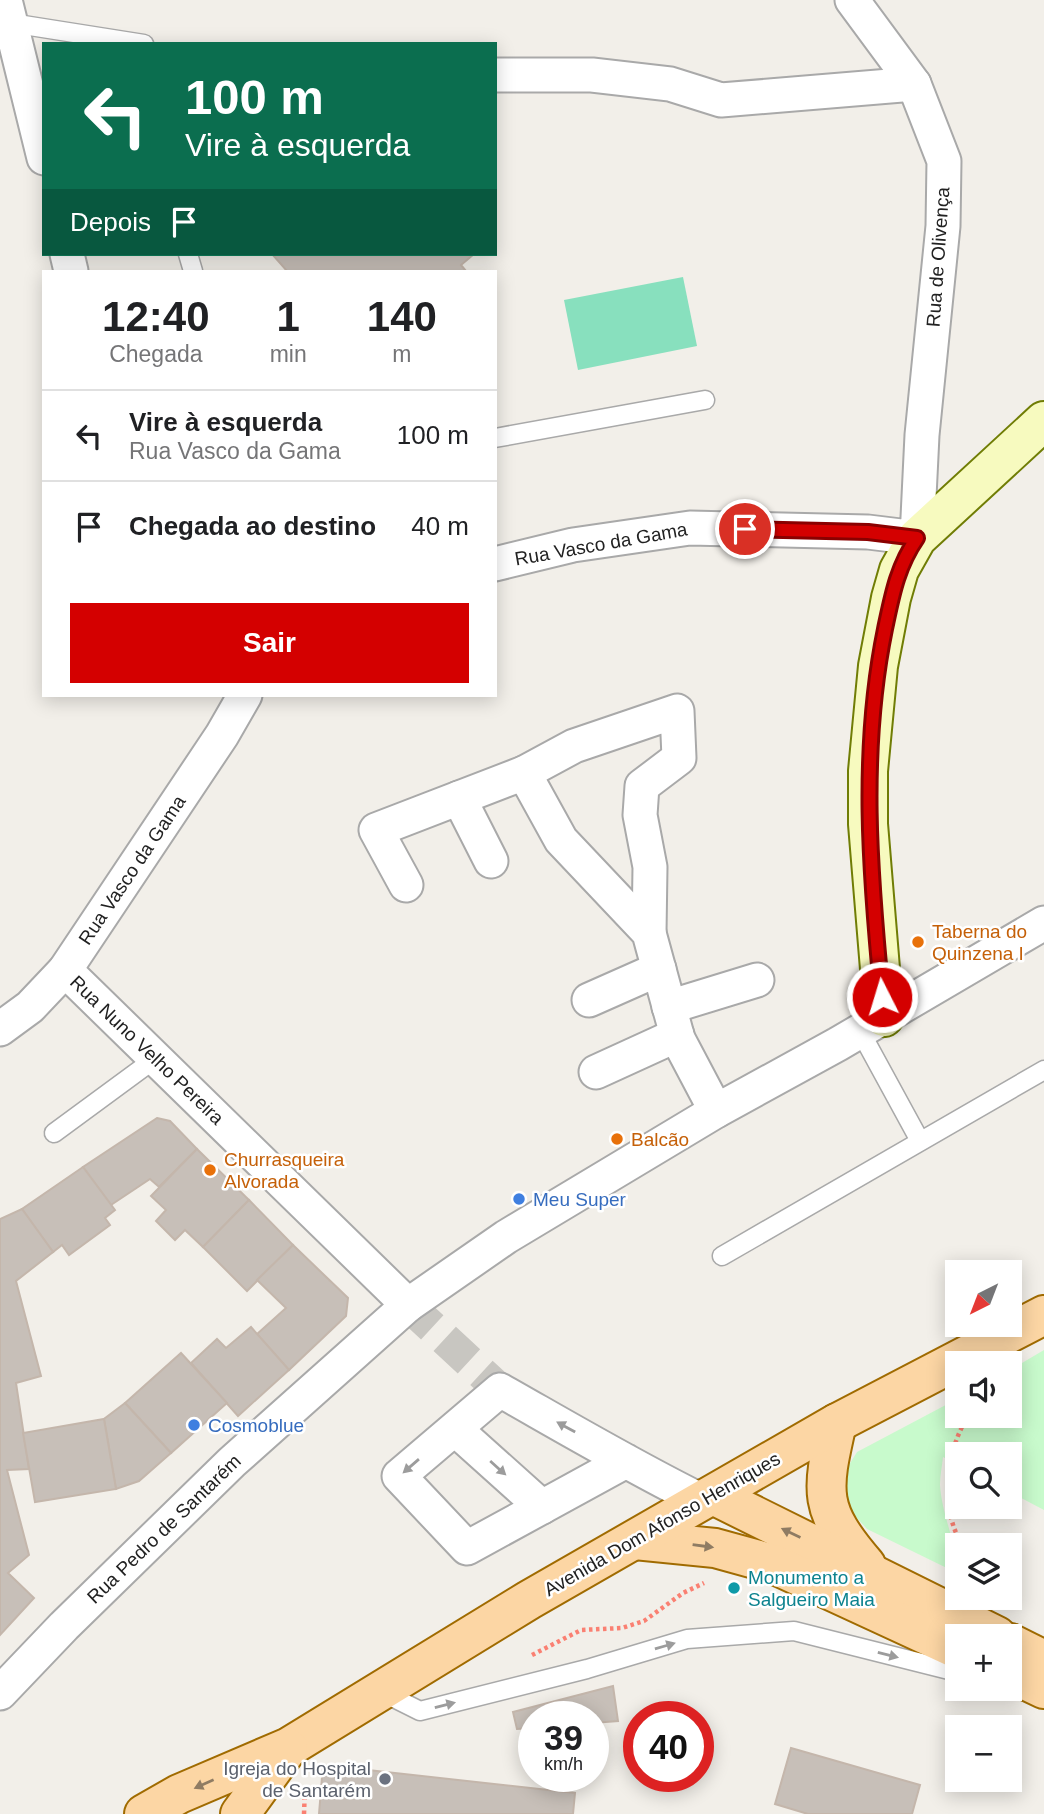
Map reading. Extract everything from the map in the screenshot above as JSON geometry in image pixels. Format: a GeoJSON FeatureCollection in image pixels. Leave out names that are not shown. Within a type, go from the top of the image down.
{"type":"FeatureCollection","features":[{"type":"Feature","properties":{"kind":"main road","name":"Avenida Dom Afonso Henriques"},"geometry":{"type":"LineString","coordinates":[[144,1814],[179,1794],[289,1747],[529,1600],[837,1423],[1044,1315]]}},
{"type":"Feature","properties":{"kind":"main road"},"geometry":{"type":"LineString","coordinates":[[837,1423],[826,1468],[826,1504],[846,1542],[874,1574]]}},
{"type":"Feature","properties":{"kind":"main road"},"geometry":{"type":"LineString","coordinates":[[707,1498],[874,1574],[973,1624]]}},
{"type":"Feature","properties":{"kind":"main road"},"geometry":{"type":"LineString","coordinates":[[635,1540],[715,1548],[763,1561],[945,1644]]}},
{"type":"Feature","properties":{"kind":"main road"},"geometry":{"type":"LineString","coordinates":[[1022,1649],[1044,1660]]}},
{"type":"Feature","properties":{"kind":"main road"},"geometry":{"type":"LineString","coordinates":[[1022,1679],[1044,1691]]}},
{"type":"Feature","properties":{"kind":"main road","name":"Avenida Dom Afonso Henriques"},"geometry":{"type":"LineString","coordinates":[[240,1814],[289,1747]]}},
{"type":"Feature","properties":{"kind":"street","name":"Rua de Olivença"},"geometry":{"type":"LineString","coordinates":[[852,0],[914,84],[944,161],[943,226],[922,435],[917,538]]}},
{"type":"Feature","properties":{"kind":"street"},"geometry":{"type":"LineString","coordinates":[[8,12],[42,151]]}},
{"type":"Feature","properties":{"kind":"street"},"geometry":{"type":"LineString","coordinates":[[497,75],[592,75],[670,84],[721,100],[914,84]]}},
{"type":"Feature","properties":{"kind":"street"},"geometry":{"type":"LineString","coordinates":[[872,1024],[868,824],[871,723],[891,598],[899,570],[917,538],[1044,421]]}},
{"type":"Feature","properties":{"kind":"street","name":"Rua Vasco da Gama"},"geometry":{"type":"LineString","coordinates":[[497,564],[573,545],[690,528],[868,532],[917,538]]}},
{"type":"Feature","properties":{"kind":"street","name":"Rua Vasco da Gama"},"geometry":{"type":"LineString","coordinates":[[0,1029],[30,1007],[65,971],[222,735],[244,697]]}},
{"type":"Feature","properties":{"kind":"street"},"geometry":{"type":"LineString","coordinates":[[406,885],[376,830],[524,773],[573,746],[677,711],[680,758],[642,786],[640,815],[650,867],[649,933],[673,1021],[716,1111]]}},
{"type":"Feature","properties":{"kind":"street"},"geometry":{"type":"LineString","coordinates":[[524,773],[561,840],[649,933]]}},
{"type":"Feature","properties":{"kind":"street"},"geometry":{"type":"LineString","coordinates":[[459,798],[491,861]]}},
{"type":"Feature","properties":{"kind":"street","name":"Rua Pedro de Santarém"},"geometry":{"type":"LineString","coordinates":[[0,1693],[64,1626],[232,1462],[408,1306],[506,1237],[716,1111],[1044,923]]}},
{"type":"Feature","properties":{"kind":"street"},"geometry":{"type":"LineString","coordinates":[[589,1000],[659,970]]}},
{"type":"Feature","properties":{"kind":"street","name":"Rua Nuno Velho Pereira"},"geometry":{"type":"LineString","coordinates":[[65,971],[408,1306]]}},
{"type":"Feature","properties":{"kind":"street"},"geometry":{"type":"LineString","coordinates":[[596,1072],[673,1021],[757,980]]}},
{"type":"Feature","properties":{"kind":"street"},"geometry":{"type":"LineString","coordinates":[[626,1461],[467,1548],[399,1476],[500,1390],[626,1461],[648,1476],[707,1498]]}},
{"type":"Feature","properties":{"kind":"street"},"geometry":{"type":"LineString","coordinates":[[455,1429],[542,1507]]}},
{"type":"Feature","properties":{"kind":"lane"},"geometry":{"type":"LineString","coordinates":[[8,12],[81,39],[119,42]]}},
{"type":"Feature","properties":{"kind":"lane"},"geometry":{"type":"LineString","coordinates":[[497,438],[705,400]]}},
{"type":"Feature","properties":{"kind":"lane"},"geometry":{"type":"LineString","coordinates":[[872,1024],[920,1141]]}},
{"type":"Feature","properties":{"kind":"lane"},"geometry":{"type":"LineString","coordinates":[[54,1133],[156,1058]]}},
{"type":"Feature","properties":{"kind":"lane"},"geometry":{"type":"LineString","coordinates":[[722,1256],[1044,1070]]}},
{"type":"Feature","properties":{"kind":"lane"},"geometry":{"type":"LineString","coordinates":[[382,1692],[420,1711],[587,1669],[687,1639],[794,1631],[945,1669]]}},
{"type":"Feature","properties":{"kind":"lane"},"geometry":{"type":"LineString","coordinates":[[1022,1687],[1044,1691]]}},
{"type":"Feature","properties":{"kind":"path"},"geometry":{"type":"LineString","coordinates":[[957,1533],[948,1511],[948,1466],[963,1428]]}},
{"type":"Feature","properties":{"kind":"path"},"geometry":{"type":"LineString","coordinates":[[303,1814],[305,1782]]}},
{"type":"Feature","properties":{"kind":"green space"},"geometry":{"type":"Polygon","coordinates":[[[683,277],[697,346],[578,370],[564,300],[683,277]]]}},
{"type":"Feature","properties":{"kind":"green space"},"geometry":{"type":"Polygon","coordinates":[[[1044,1350],[1044,1510],[1022,1498],[1022,1442],[945,1442],[940,1482],[945,1519],[950,1533],[945,1533],[945,1567],[867,1529],[845,1505],[844,1473],[857,1452],[945,1405],[945,1428],[1022,1428],[1022,1363],[1044,1350]]]}},
{"type":"Feature","properties":{"kind":"building"},"geometry":{"type":"Polygon","coordinates":[[[274,256],[472,256],[461,265],[465,270],[286,270],[274,256]]]}},
{"type":"Feature","properties":{"kind":"building"},"geometry":{"type":"Polygon","coordinates":[[[157,1118],[170,1121],[197,1149],[159,1187],[150,1179],[111,1205],[83,1167],[157,1118]]]}},
{"type":"Feature","properties":{"kind":"building"},"geometry":{"type":"Polygon","coordinates":[[[197,1149],[249,1200],[203,1247],[185,1230],[175,1240],[156,1221],[166,1210],[151,1196],[197,1149]]]}},
{"type":"Feature","properties":{"kind":"building"},"geometry":{"type":"Polygon","coordinates":[[[83,1167],[115,1210],[105,1218],[110,1225],[69,1255],[62,1245],[53,1252],[22,1209],[83,1167]]]}},
{"type":"Feature","properties":{"kind":"building"},"geometry":{"type":"Polygon","coordinates":[[[249,1200],[293,1245],[247,1291],[203,1247],[249,1200]]]}},
{"type":"Feature","properties":{"kind":"building"},"geometry":{"type":"Polygon","coordinates":[[[22,1209],[53,1252],[16,1281],[41,1376],[16,1383],[29,1469],[7,1470],[29,1555],[8,1573],[34,1598],[0,1635],[0,1219],[22,1209]]]}},
{"type":"Feature","properties":{"kind":"building"},"geometry":{"type":"Polygon","coordinates":[[[293,1245],[348,1298],[346,1316],[289,1370],[257,1334],[286,1308],[257,1280],[293,1245]]]}},
{"type":"Feature","properties":{"kind":"building"},"geometry":{"type":"Polygon","coordinates":[[[251,1327],[289,1370],[238,1416],[191,1363],[217,1339],[226,1348],[251,1327]]]}},
{"type":"Feature","properties":{"kind":"building"},"geometry":{"type":"Polygon","coordinates":[[[181,1353],[227,1403],[171,1453],[125,1403],[181,1353]]]}},
{"type":"Feature","properties":{"kind":"building"},"geometry":{"type":"Polygon","coordinates":[[[125,1403],[171,1453],[139,1481],[116,1489],[104,1419],[125,1403]]]}},
{"type":"Feature","properties":{"kind":"building"},"geometry":{"type":"Polygon","coordinates":[[[104,1419],[116,1489],[35,1502],[23,1433],[104,1419]]]}},
{"type":"Feature","properties":{"kind":"building"},"geometry":{"type":"Polygon","coordinates":[[[613,1686],[618,1721],[609,1722],[609,1701],[555,1701],[613,1686]]]}},
{"type":"Feature","properties":{"kind":"building"},"geometry":{"type":"Polygon","coordinates":[[[518,1711],[518,1729],[517,1729],[513,1712],[518,1711]]]}},
{"type":"Feature","properties":{"kind":"building"},"geometry":{"type":"Polygon","coordinates":[[[791,1748],[920,1785],[912,1814],[808,1814],[775,1804],[791,1748]]]}},
{"type":"Feature","properties":{"kind":"building","name":"Igreja do Hospital de Santarém"},"geometry":{"type":"Polygon","coordinates":[[[323,1765],[518,1787],[518,1792],[575,1793],[573,1814],[319,1814],[323,1765]]]}},
{"type":"Feature","properties":{"kind":"tunnel"},"geometry":{"type":"LineString","coordinates":[[408,1305],[500,1390]]}},
{"type":"Feature","properties":{"kind":"place","name":"Taberna do Quinzena I"},"geometry":{"type":"Point","coordinates":[918,942]}},
{"type":"Feature","properties":{"kind":"place","name":"Balcão"},"geometry":{"type":"Point","coordinates":[617,1139]}},
{"type":"Feature","properties":{"kind":"place","name":"Churrasqueira Alvorada"},"geometry":{"type":"Point","coordinates":[210,1170]}},
{"type":"Feature","properties":{"kind":"place","name":"Meu Super"},"geometry":{"type":"Point","coordinates":[519,1199]}},
{"type":"Feature","properties":{"kind":"place","name":"Cosmoblue"},"geometry":{"type":"Point","coordinates":[194,1425]}},
{"type":"Feature","properties":{"kind":"place","name":"Monumento a Salgueiro Maia"},"geometry":{"type":"Point","coordinates":[734,1588]}},
{"type":"Feature","properties":{"kind":"place","name":"Igreja do Hospital de Santarém"},"geometry":{"type":"Point","coordinates":[385,1779]}},
{"type":"Feature","properties":{"kind":"route"},"geometry":{"type":"LineString","coordinates":[[745,529],[868,532],[917,538],[899,570],[891,598],[871,723],[868,824],[882,997]]}}]}
